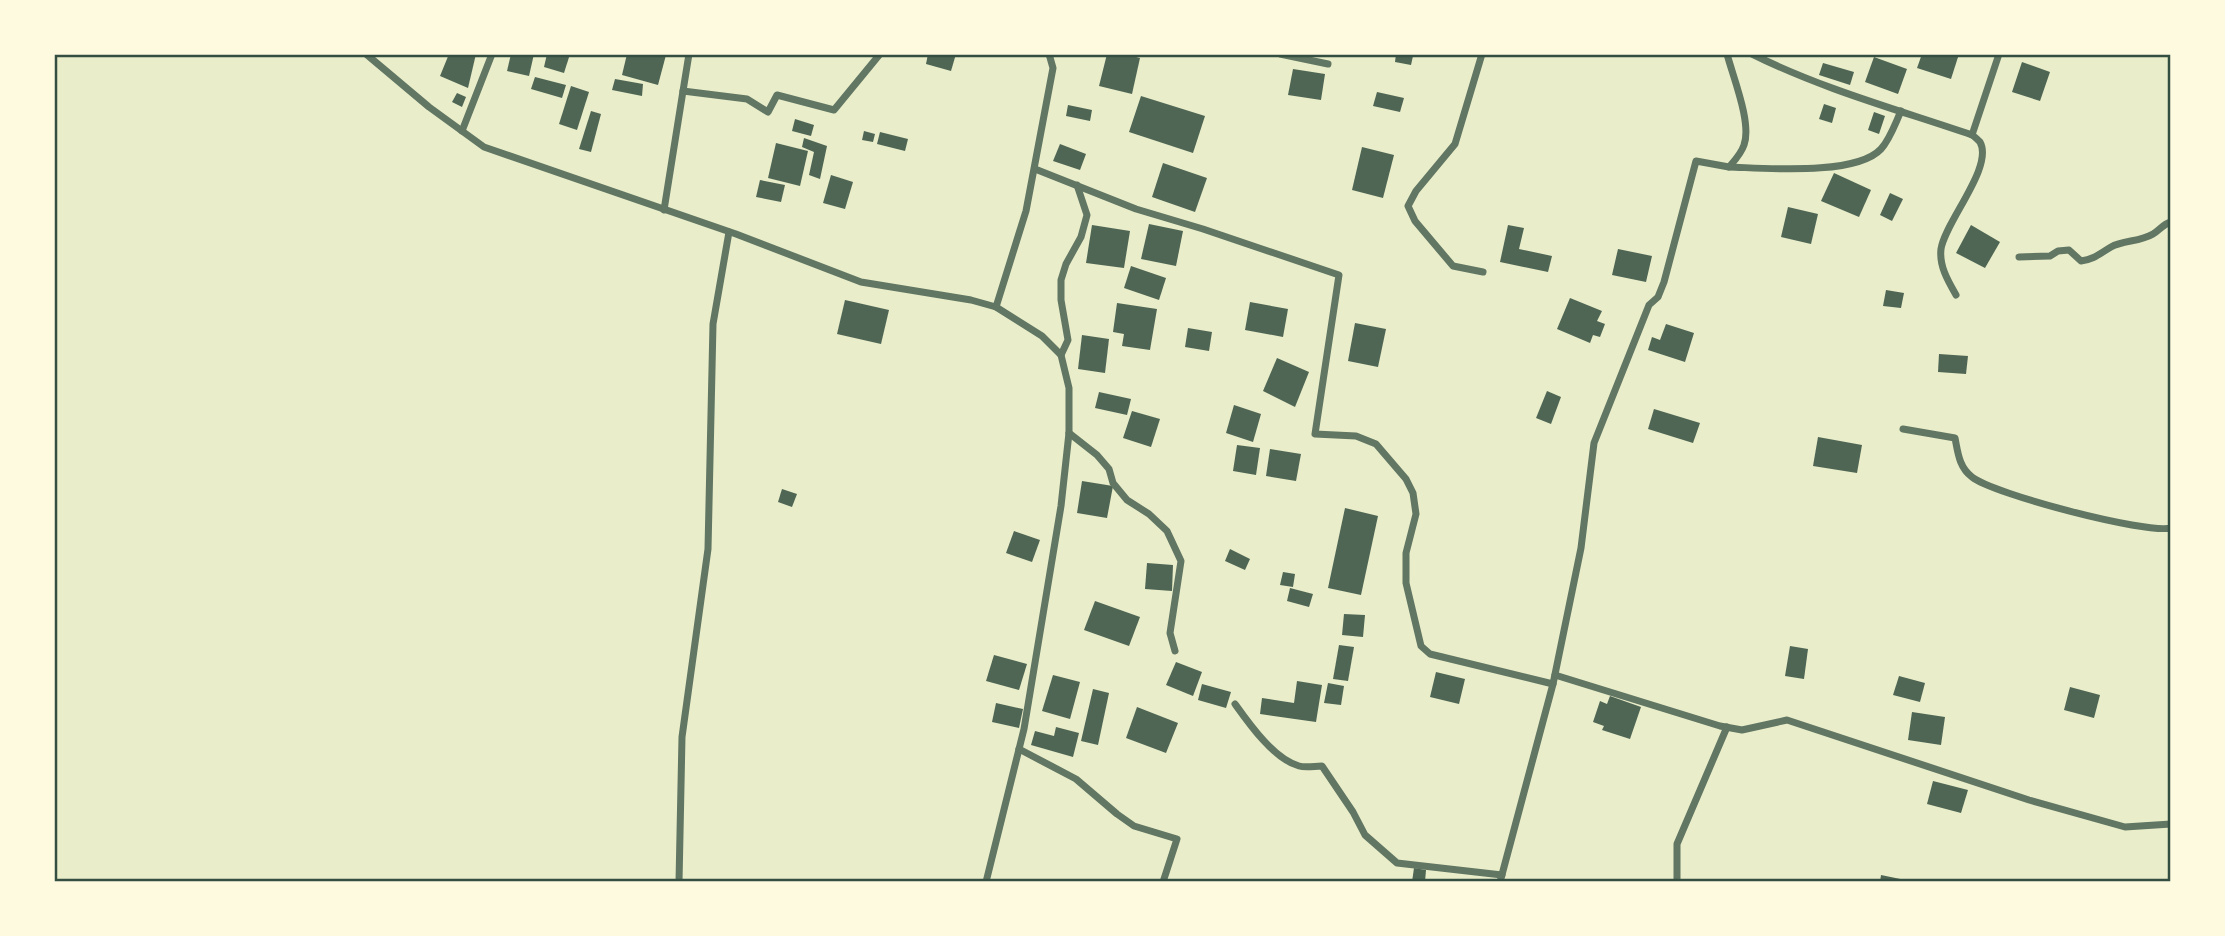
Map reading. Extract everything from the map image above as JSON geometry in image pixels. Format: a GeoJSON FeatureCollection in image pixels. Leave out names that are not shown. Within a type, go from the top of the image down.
{"type":"FeatureCollection","features":[{"type":"Feature","properties":{"kind":"street"},"geometry":{"type":"LineString","coordinates":[[366,54],[484,147],[729,232],[861,282],[971,300],[996,307],[1042,336],[1061,355],[1069,388],[1069,433],[1053,558],[1019,749],[986,882]]}},
{"type":"Feature","properties":{"kind":"street"},"geometry":{"type":"LineString","coordinates":[[462,131],[492,54]]}},
{"type":"Feature","properties":{"kind":"street"},"geometry":{"type":"LineString","coordinates":[[664,210],[689,54]]}},
{"type":"Feature","properties":{"kind":"street"},"geometry":{"type":"LineString","coordinates":[[683,91],[747,99],[768,112],[776,94],[834,110],[880,54]]}},
{"type":"Feature","properties":{"kind":"street"},"geometry":{"type":"LineString","coordinates":[[996,307],[1019,240],[1035,169],[1053,68],[1049,54]]}},
{"type":"Feature","properties":{"kind":"street"},"geometry":{"type":"LineString","coordinates":[[1280,54],[1328,64]]}},
{"type":"Feature","properties":{"kind":"street"},"geometry":{"type":"LineString","coordinates":[[1482,54],[1455,144],[1416,191],[1408,206],[1415,221],[1453,266],[1483,272]]}},
{"type":"Feature","properties":{"kind":"street"},"geometry":{"type":"LineString","coordinates":[[1727,54],[1746,129],[1745,143],[1740,155],[1729,167]]}},
{"type":"Feature","properties":{"kind":"street"},"geometry":{"type":"LineString","coordinates":[[1752,54],[1783,69],[1972,135],[1980,142],[1983,154],[1980,168],[1941,249],[1942,264],[1956,295]]}},
{"type":"Feature","properties":{"kind":"street"},"geometry":{"type":"LineString","coordinates":[[1972,135],[1999,54]]}},
{"type":"Feature","properties":{"kind":"street"},"geometry":{"type":"LineString","coordinates":[[1235,704],[1257,735],[1284,757],[1300,766],[1322,766],[1365,835],[1397,863],[1501,878],[1555,675],[1581,548],[1594,443],[1649,305],[1658,297],[1664,282],[1696,162],[1729,167],[1795,169],[1860,162],[1881,149],[1901,111]]}},
{"type":"Feature","properties":{"kind":"street"},"geometry":{"type":"LineString","coordinates":[[1035,169],[1136,209],[1339,275],[1315,434],[1356,436],[1376,444],[1406,479],[1413,493],[1416,514],[1406,553],[1406,583],[1422,646],[1430,654],[1553,684]]}},
{"type":"Feature","properties":{"kind":"street"},"geometry":{"type":"LineString","coordinates":[[1061,355],[1068,340],[1061,300],[1061,280],[1066,264],[1081,237],[1087,215],[1077,186]]}},
{"type":"Feature","properties":{"kind":"street"},"geometry":{"type":"LineString","coordinates":[[2019,257],[2050,256],[2058,251],[2069,250],[2081,261],[2094,260],[2112,246],[2144,239],[2171,222]]}},
{"type":"Feature","properties":{"kind":"street"},"geometry":{"type":"LineString","coordinates":[[679,882],[682,737],[708,550],[713,324],[729,232]]}},
{"type":"Feature","properties":{"kind":"street"},"geometry":{"type":"LineString","coordinates":[[1903,429],[1955,438],[1959,461],[1971,477],[1993,488],[2062,509],[2147,527],[2171,528]]}},
{"type":"Feature","properties":{"kind":"street"},"geometry":{"type":"LineString","coordinates":[[1069,433],[1097,455],[1109,469],[1113,483],[1127,500],[1149,514],[1167,531],[1181,561],[1170,633],[1174,651]]}},
{"type":"Feature","properties":{"kind":"street"},"geometry":{"type":"LineString","coordinates":[[1555,675],[1742,730],[1787,720],[2029,800],[2125,827],[2171,824]]}},
{"type":"Feature","properties":{"kind":"street"},"geometry":{"type":"LineString","coordinates":[[1677,882],[1677,844],[1727,727]]}},
{"type":"Feature","properties":{"kind":"street"},"geometry":{"type":"LineString","coordinates":[[1019,749],[1076,779],[1134,826],[1177,839],[1163,882]]}},
{"type":"Feature","properties":{"kind":"building"},"geometry":{"type":"Polygon","coordinates":[[[449,54],[476,54],[468,88],[440,76],[449,54]]]}},
{"type":"Feature","properties":{"kind":"building"},"geometry":{"type":"Polygon","coordinates":[[[511,54],[534,54],[529,76],[507,71],[511,54]]]}},
{"type":"Feature","properties":{"kind":"building"},"geometry":{"type":"Polygon","coordinates":[[[547,54],[570,54],[564,73],[544,67],[547,54]]]}},
{"type":"Feature","properties":{"kind":"building"},"geometry":{"type":"Polygon","coordinates":[[[627,54],[666,55],[658,85],[622,75],[627,54]]]}},
{"type":"Feature","properties":{"kind":"building"},"geometry":{"type":"Polygon","coordinates":[[[928,54],[956,54],[951,71],[926,64],[928,54]]]}},
{"type":"Feature","properties":{"kind":"building"},"geometry":{"type":"Polygon","coordinates":[[[1107,54],[1125,54],[1140,58],[1132,94],[1099,86],[1107,54]]]}},
{"type":"Feature","properties":{"kind":"building"},"geometry":{"type":"Polygon","coordinates":[[[1396,54],[1418,54],[1417,57],[1413,56],[1411,65],[1395,62],[1396,54]]]}},
{"type":"Feature","properties":{"kind":"building"},"geometry":{"type":"Polygon","coordinates":[[[1922,54],[1959,54],[1951,79],[1917,68],[1922,54]]]}},
{"type":"Feature","properties":{"kind":"building"},"geometry":{"type":"Polygon","coordinates":[[[1874,57],[1907,69],[1898,94],[1865,82],[1874,57]]]}},
{"type":"Feature","properties":{"kind":"building"},"geometry":{"type":"Polygon","coordinates":[[[2022,62],[2050,72],[2040,101],[2012,92],[2022,62]]]}},
{"type":"Feature","properties":{"kind":"building"},"geometry":{"type":"Polygon","coordinates":[[[1823,63],[1854,72],[1850,85],[1819,75],[1823,63]]]}},
{"type":"Feature","properties":{"kind":"building"},"geometry":{"type":"Polygon","coordinates":[[[1293,69],[1325,74],[1321,100],[1288,95],[1293,69]]]}},
{"type":"Feature","properties":{"kind":"building"},"geometry":{"type":"Polygon","coordinates":[[[535,77],[566,85],[562,98],[531,89],[535,77]]]}},
{"type":"Feature","properties":{"kind":"building"},"geometry":{"type":"Polygon","coordinates":[[[615,79],[643,84],[642,96],[612,90],[615,79]]]}},
{"type":"Feature","properties":{"kind":"building"},"geometry":{"type":"Polygon","coordinates":[[[571,86],[589,92],[577,130],[559,124],[571,86]]]}},
{"type":"Feature","properties":{"kind":"building"},"geometry":{"type":"Polygon","coordinates":[[[1377,92],[1404,98],[1400,112],[1373,106],[1377,92]]]}},
{"type":"Feature","properties":{"kind":"building"},"geometry":{"type":"Polygon","coordinates":[[[457,93],[466,97],[462,107],[452,102],[457,93]]]}},
{"type":"Feature","properties":{"kind":"building"},"geometry":{"type":"Polygon","coordinates":[[[1141,96],[1205,116],[1193,153],[1129,132],[1141,96]]]}},
{"type":"Feature","properties":{"kind":"building"},"geometry":{"type":"Polygon","coordinates":[[[1824,104],[1836,108],[1832,123],[1819,119],[1824,104]]]}},
{"type":"Feature","properties":{"kind":"building"},"geometry":{"type":"Polygon","coordinates":[[[1068,105],[1092,110],[1090,121],[1066,116],[1068,105]]]}},
{"type":"Feature","properties":{"kind":"building"},"geometry":{"type":"Polygon","coordinates":[[[591,111],[601,114],[591,152],[579,149],[591,111]]]}},
{"type":"Feature","properties":{"kind":"building"},"geometry":{"type":"Polygon","coordinates":[[[1874,112],[1885,116],[1879,134],[1868,130],[1874,112]]]}},
{"type":"Feature","properties":{"kind":"building"},"geometry":{"type":"Polygon","coordinates":[[[795,119],[814,125],[811,136],[792,131],[795,119]]]}},
{"type":"Feature","properties":{"kind":"building"},"geometry":{"type":"Polygon","coordinates":[[[864,131],[875,134],[873,142],[862,140],[864,131]]]}},
{"type":"Feature","properties":{"kind":"building"},"geometry":{"type":"Polygon","coordinates":[[[880,132],[908,139],[905,151],[877,144],[880,132]]]}},
{"type":"Feature","properties":{"kind":"building"},"geometry":{"type":"Polygon","coordinates":[[[804,138],[827,146],[820,179],[809,175],[814,152],[802,147],[804,138]]]}},
{"type":"Feature","properties":{"kind":"building"},"geometry":{"type":"Polygon","coordinates":[[[776,143],[808,151],[800,186],[768,178],[776,143]]]}},
{"type":"Feature","properties":{"kind":"building"},"geometry":{"type":"Polygon","coordinates":[[[1060,144],[1086,154],[1080,170],[1053,161],[1060,144]]]}},
{"type":"Feature","properties":{"kind":"building"},"geometry":{"type":"Polygon","coordinates":[[[1362,147],[1394,155],[1383,198],[1352,190],[1362,147]]]}},
{"type":"Feature","properties":{"kind":"building"},"geometry":{"type":"Polygon","coordinates":[[[1163,163],[1207,178],[1195,212],[1152,197],[1163,163]]]}},
{"type":"Feature","properties":{"kind":"building"},"geometry":{"type":"Polygon","coordinates":[[[1834,173],[1871,190],[1859,217],[1821,201],[1834,173]]]}},
{"type":"Feature","properties":{"kind":"building"},"geometry":{"type":"Polygon","coordinates":[[[831,175],[853,182],[845,209],[823,203],[831,175]]]}},
{"type":"Feature","properties":{"kind":"building"},"geometry":{"type":"Polygon","coordinates":[[[760,180],[785,185],[781,202],[756,197],[760,180]]]}},
{"type":"Feature","properties":{"kind":"building"},"geometry":{"type":"Polygon","coordinates":[[[1890,193],[1903,199],[1892,221],[1880,215],[1890,193]]]}},
{"type":"Feature","properties":{"kind":"building"},"geometry":{"type":"Polygon","coordinates":[[[1788,207],[1818,214],[1811,244],[1781,237],[1788,207]]]}},
{"type":"Feature","properties":{"kind":"building"},"geometry":{"type":"Polygon","coordinates":[[[1149,224],[1183,231],[1176,266],[1141,259],[1149,224]]]}},
{"type":"Feature","properties":{"kind":"building"},"geometry":{"type":"Polygon","coordinates":[[[1092,225],[1130,231],[1124,268],[1086,263],[1092,225]]]}},
{"type":"Feature","properties":{"kind":"building"},"geometry":{"type":"Polygon","coordinates":[[[1508,225],[1524,228],[1519,249],[1552,256],[1548,272],[1500,262],[1508,225]]]}},
{"type":"Feature","properties":{"kind":"building"},"geometry":{"type":"Polygon","coordinates":[[[1971,225],[2000,242],[1985,268],[1956,253],[1971,225]]]}},
{"type":"Feature","properties":{"kind":"building"},"geometry":{"type":"Polygon","coordinates":[[[1618,249],[1652,256],[1646,282],[1612,275],[1618,249]]]}},
{"type":"Feature","properties":{"kind":"building"},"geometry":{"type":"Polygon","coordinates":[[[1131,266],[1166,278],[1159,300],[1124,288],[1131,266]]]}},
{"type":"Feature","properties":{"kind":"building"},"geometry":{"type":"Polygon","coordinates":[[[1886,290],[1904,293],[1901,308],[1883,306],[1886,290]]]}},
{"type":"Feature","properties":{"kind":"building"},"geometry":{"type":"Polygon","coordinates":[[[1570,298],[1602,311],[1597,321],[1605,324],[1600,337],[1593,335],[1590,343],[1557,329],[1570,298]]]}},
{"type":"Feature","properties":{"kind":"building"},"geometry":{"type":"Polygon","coordinates":[[[845,300],[889,310],[881,344],[837,334],[845,300]]]}},
{"type":"Feature","properties":{"kind":"building"},"geometry":{"type":"Polygon","coordinates":[[[1250,302],[1288,309],[1283,337],[1245,330],[1250,302]]]}},
{"type":"Feature","properties":{"kind":"building"},"geometry":{"type":"Polygon","coordinates":[[[1117,303],[1157,309],[1150,350],[1122,346],[1124,334],[1113,332],[1117,303]]]}},
{"type":"Feature","properties":{"kind":"building"},"geometry":{"type":"Polygon","coordinates":[[[1355,323],[1386,329],[1378,367],[1348,361],[1355,323]]]}},
{"type":"Feature","properties":{"kind":"building"},"geometry":{"type":"Polygon","coordinates":[[[1666,324],[1694,333],[1685,362],[1648,350],[1652,337],[1660,340],[1666,324]]]}},
{"type":"Feature","properties":{"kind":"building"},"geometry":{"type":"Polygon","coordinates":[[[1188,328],[1212,332],[1209,351],[1185,347],[1188,328]]]}},
{"type":"Feature","properties":{"kind":"building"},"geometry":{"type":"Polygon","coordinates":[[[1082,335],[1109,339],[1105,373],[1078,369],[1082,335]]]}},
{"type":"Feature","properties":{"kind":"building"},"geometry":{"type":"Polygon","coordinates":[[[1939,354],[1968,356],[1966,374],[1938,372],[1939,354]]]}},
{"type":"Feature","properties":{"kind":"building"},"geometry":{"type":"Polygon","coordinates":[[[1277,358],[1309,372],[1295,407],[1263,391],[1277,358]]]}},
{"type":"Feature","properties":{"kind":"building"},"geometry":{"type":"Polygon","coordinates":[[[1547,391],[1561,397],[1551,424],[1536,418],[1547,391]]]}},
{"type":"Feature","properties":{"kind":"building"},"geometry":{"type":"Polygon","coordinates":[[[1099,392],[1131,399],[1127,415],[1095,408],[1099,392]]]}},
{"type":"Feature","properties":{"kind":"building"},"geometry":{"type":"Polygon","coordinates":[[[1234,405],[1261,414],[1253,442],[1226,433],[1234,405]]]}},
{"type":"Feature","properties":{"kind":"building"},"geometry":{"type":"Polygon","coordinates":[[[1654,409],[1700,423],[1693,443],[1648,429],[1654,409]]]}},
{"type":"Feature","properties":{"kind":"building"},"geometry":{"type":"Polygon","coordinates":[[[1132,411],[1160,419],[1151,447],[1123,438],[1132,411]]]}},
{"type":"Feature","properties":{"kind":"building"},"geometry":{"type":"Polygon","coordinates":[[[1818,437],[1862,445],[1857,473],[1813,466],[1818,437]]]}},
{"type":"Feature","properties":{"kind":"building"},"geometry":{"type":"Polygon","coordinates":[[[1237,445],[1260,448],[1256,475],[1233,471],[1237,445]]]}},
{"type":"Feature","properties":{"kind":"building"},"geometry":{"type":"Polygon","coordinates":[[[1270,449],[1301,454],[1296,481],[1266,476],[1270,449]]]}},
{"type":"Feature","properties":{"kind":"building"},"geometry":{"type":"Polygon","coordinates":[[[1082,481],[1113,486],[1107,518],[1077,513],[1082,481]]]}},
{"type":"Feature","properties":{"kind":"building"},"geometry":{"type":"Polygon","coordinates":[[[782,489],[797,494],[792,507],[778,502],[782,489]]]}},
{"type":"Feature","properties":{"kind":"building"},"geometry":{"type":"Polygon","coordinates":[[[1345,508],[1378,516],[1361,595],[1328,588],[1345,508]]]}},
{"type":"Feature","properties":{"kind":"building"},"geometry":{"type":"Polygon","coordinates":[[[1014,531],[1040,540],[1032,562],[1006,553],[1014,531]]]}},
{"type":"Feature","properties":{"kind":"building"},"geometry":{"type":"Polygon","coordinates":[[[1230,549],[1250,559],[1245,570],[1225,561],[1230,549]]]}},
{"type":"Feature","properties":{"kind":"building"},"geometry":{"type":"Polygon","coordinates":[[[1147,563],[1173,565],[1172,591],[1145,589],[1147,563]]]}},
{"type":"Feature","properties":{"kind":"building"},"geometry":{"type":"Polygon","coordinates":[[[1283,572],[1295,574],[1293,587],[1280,585],[1283,572]]]}},
{"type":"Feature","properties":{"kind":"building"},"geometry":{"type":"Polygon","coordinates":[[[1290,588],[1313,594],[1309,607],[1287,601],[1290,588]]]}},
{"type":"Feature","properties":{"kind":"building"},"geometry":{"type":"Polygon","coordinates":[[[1095,601],[1140,617],[1129,646],[1084,630],[1095,601]]]}},
{"type":"Feature","properties":{"kind":"building"},"geometry":{"type":"Polygon","coordinates":[[[1344,614],[1365,615],[1363,637],[1342,635],[1344,614]]]}},
{"type":"Feature","properties":{"kind":"building"},"geometry":{"type":"Polygon","coordinates":[[[1339,645],[1354,647],[1348,681],[1333,679],[1339,645]]]}},
{"type":"Feature","properties":{"kind":"building"},"geometry":{"type":"Polygon","coordinates":[[[1790,646],[1808,649],[1804,679],[1785,676],[1790,646]]]}},
{"type":"Feature","properties":{"kind":"building"},"geometry":{"type":"Polygon","coordinates":[[[994,655],[1027,664],[1019,690],[986,681],[994,655]]]}},
{"type":"Feature","properties":{"kind":"building"},"geometry":{"type":"Polygon","coordinates":[[[1176,662],[1202,672],[1193,696],[1166,685],[1176,662]]]}},
{"type":"Feature","properties":{"kind":"building"},"geometry":{"type":"Polygon","coordinates":[[[1436,672],[1465,679],[1459,704],[1430,697],[1436,672]]]}},
{"type":"Feature","properties":{"kind":"building"},"geometry":{"type":"Polygon","coordinates":[[[1053,675],[1080,682],[1070,719],[1042,711],[1053,675]]]}},
{"type":"Feature","properties":{"kind":"building"},"geometry":{"type":"Polygon","coordinates":[[[1899,676],[1925,683],[1920,702],[1893,695],[1899,676]]]}},
{"type":"Feature","properties":{"kind":"building"},"geometry":{"type":"Polygon","coordinates":[[[1297,681],[1322,685],[1316,722],[1260,714],[1262,698],[1294,703],[1297,681]]]}},
{"type":"Feature","properties":{"kind":"building"},"geometry":{"type":"Polygon","coordinates":[[[1328,683],[1344,686],[1341,705],[1324,703],[1328,683]]]}},
{"type":"Feature","properties":{"kind":"building"},"geometry":{"type":"Polygon","coordinates":[[[1202,684],[1231,692],[1226,708],[1198,700],[1202,684]]]}},
{"type":"Feature","properties":{"kind":"building"},"geometry":{"type":"Polygon","coordinates":[[[2070,687],[2100,695],[2094,718],[2064,710],[2070,687]]]}},
{"type":"Feature","properties":{"kind":"building"},"geometry":{"type":"Polygon","coordinates":[[[1093,689],[1109,693],[1098,745],[1081,741],[1093,689]]]}},
{"type":"Feature","properties":{"kind":"building"},"geometry":{"type":"Polygon","coordinates":[[[1610,696],[1641,707],[1630,739],[1602,730],[1604,726],[1593,722],[1600,701],[1607,704],[1610,696]]]}},
{"type":"Feature","properties":{"kind":"building"},"geometry":{"type":"Polygon","coordinates":[[[996,703],[1023,709],[1019,728],[992,722],[996,703]]]}},
{"type":"Feature","properties":{"kind":"building"},"geometry":{"type":"Polygon","coordinates":[[[1137,707],[1178,723],[1166,753],[1126,738],[1137,707]]]}},
{"type":"Feature","properties":{"kind":"building"},"geometry":{"type":"Polygon","coordinates":[[[1912,712],[1945,717],[1941,745],[1908,740],[1912,712]]]}},
{"type":"Feature","properties":{"kind":"building"},"geometry":{"type":"Polygon","coordinates":[[[1056,727],[1079,733],[1073,757],[1031,745],[1035,731],[1054,736],[1056,727]]]}},
{"type":"Feature","properties":{"kind":"building"},"geometry":{"type":"Polygon","coordinates":[[[1933,781],[1968,790],[1961,813],[1927,804],[1933,781]]]}},
{"type":"Feature","properties":{"kind":"building"},"geometry":{"type":"Polygon","coordinates":[[[1414,868],[1426,870],[1425,882],[1412,882],[1414,868]]]}},
{"type":"Feature","properties":{"kind":"building"},"geometry":{"type":"Polygon","coordinates":[[[1881,875],[1910,881],[1910,882],[1880,882],[1881,875]]]}}]}
